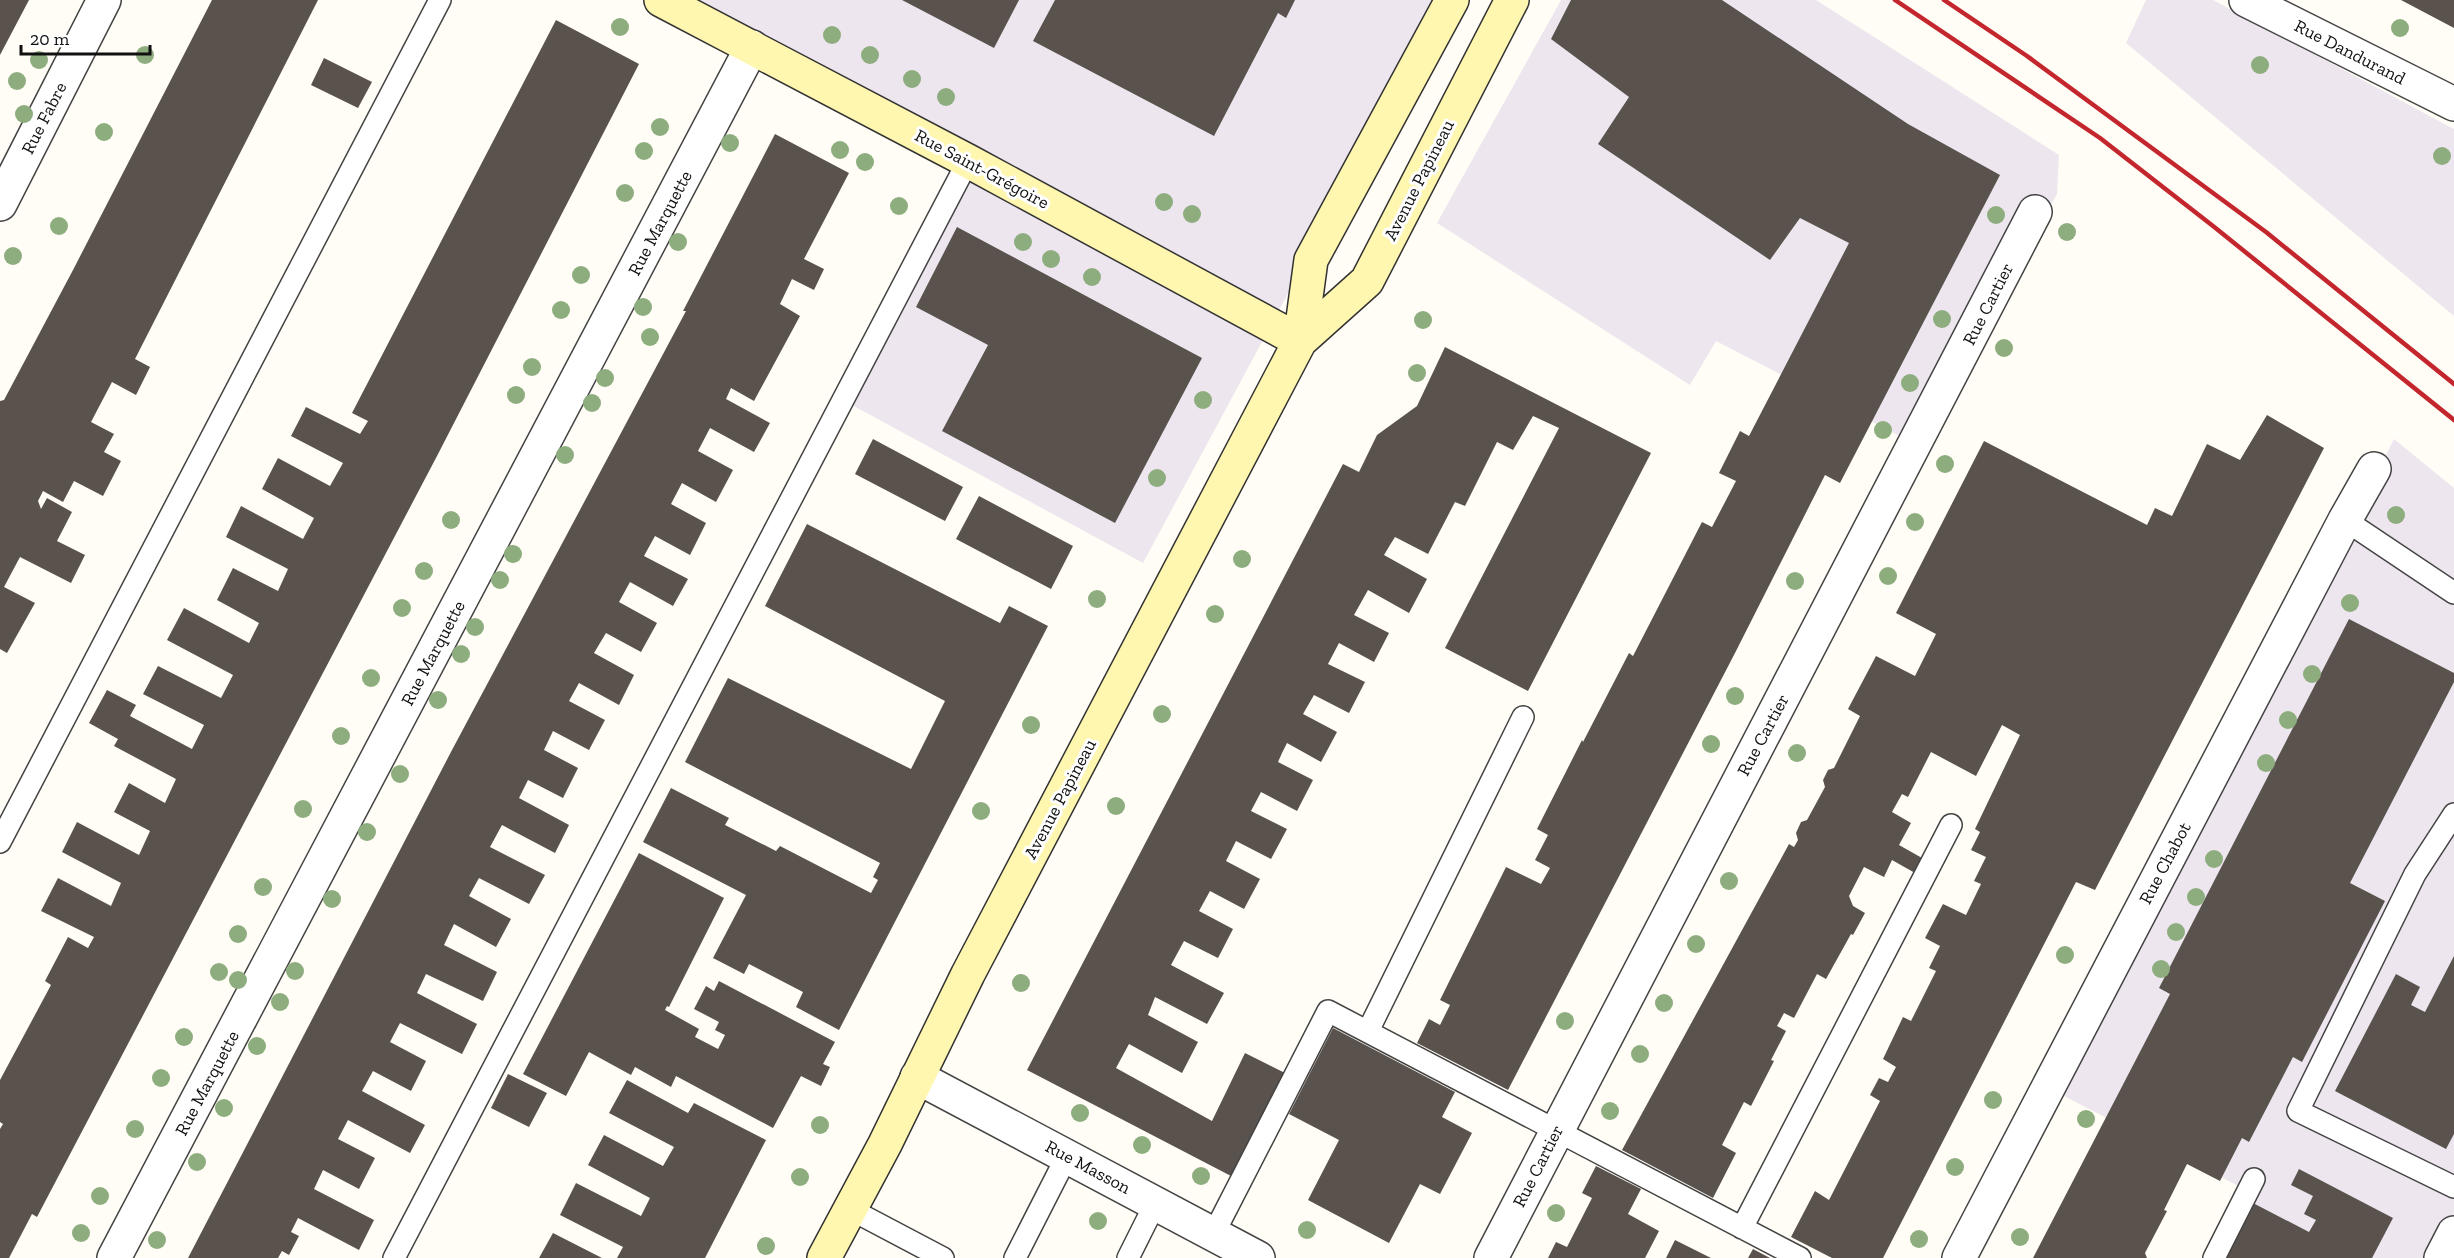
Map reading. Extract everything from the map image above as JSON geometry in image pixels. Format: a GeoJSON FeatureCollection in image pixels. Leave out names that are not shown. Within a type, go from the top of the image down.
{"type":"FeatureCollection","features":[{"type":"Feature","properties":{"kind":"main road","name":"Rue Saint-Grégoire"},"geometry":{"type":"LineString","coordinates":[[661,0],[968,161],[1300,341]]}},
{"type":"Feature","properties":{"kind":"main road","name":"Avenue Papineau"},"geometry":{"type":"LineString","coordinates":[[824,1258],[885,1144],[968,974],[1300,341],[1311,260],[1452,0]]}},
{"type":"Feature","properties":{"kind":"main road","name":"Avenue Papineau"},"geometry":{"type":"LineString","coordinates":[[1300,341],[1367,281],[1512,0]]}},
{"type":"Feature","properties":{"kind":"street","name":"Rue Fabre"},"geometry":{"type":"LineString","coordinates":[[0,204],[104,0]]}},
{"type":"Feature","properties":{"kind":"street","name":"Rue Dandurand"},"geometry":{"type":"LineString","coordinates":[[2246,0],[2454,104]]}},
{"type":"Feature","properties":{"kind":"street","name":"Rue Marquette"},"geometry":{"type":"LineString","coordinates":[[114,1258],[752,47]]}},
{"type":"Feature","properties":{"kind":"street","name":"Rue Cartier"},"geometry":{"type":"LineString","coordinates":[[1491,1258],[2035,212]]}},
{"type":"Feature","properties":{"kind":"street","name":"Rue Chabot"},"geometry":{"type":"LineString","coordinates":[[1959,1258],[2345,520],[2374,469]]}},
{"type":"Feature","properties":{"kind":"street","name":"Rue Masson"},"geometry":{"type":"LineString","coordinates":[[917,1077],[1258,1258]]}},
{"type":"Feature","properties":{"kind":"street"},"geometry":{"type":"LineString","coordinates":[[2441,1258],[2454,1233]]}},
{"type":"Feature","properties":{"kind":"lane"},"geometry":{"type":"LineString","coordinates":[[0,842],[440,0]]}},
{"type":"Feature","properties":{"kind":"lane"},"geometry":{"type":"LineString","coordinates":[[394,1258],[968,161]]}},
{"type":"Feature","properties":{"kind":"lane"},"geometry":{"type":"LineString","coordinates":[[2345,520],[2454,592]]}},
{"type":"Feature","properties":{"kind":"lane"},"geometry":{"type":"LineString","coordinates":[[1368,1031],[1523,717]]}},
{"type":"Feature","properties":{"kind":"lane"},"geometry":{"type":"LineString","coordinates":[[2454,814],[2415,874],[2298,1111],[2454,1187]]}},
{"type":"Feature","properties":{"kind":"lane"},"geometry":{"type":"LineString","coordinates":[[1742,1228],[1951,825]]}},
{"type":"Feature","properties":{"kind":"lane"},"geometry":{"type":"LineString","coordinates":[[1213,1235],[1328,1011],[1800,1258]]}},
{"type":"Feature","properties":{"kind":"lane"},"geometry":{"type":"LineString","coordinates":[[1016,1258],[1067,1156]]}},
{"type":"Feature","properties":{"kind":"lane"},"geometry":{"type":"LineString","coordinates":[[2214,1258],[2254,1179]]}},
{"type":"Feature","properties":{"kind":"lane"},"geometry":{"type":"LineString","coordinates":[[1128,1258],[1155,1204]]}},
{"type":"Feature","properties":{"kind":"lane"},"geometry":{"type":"LineString","coordinates":[[850,1209],[916,1252],[943,1258]]}},
{"type":"Feature","properties":{"kind":"shaded area"},"geometry":{"type":"Polygon","coordinates":[[[647,0],[1446,0],[1143,563],[839,398],[957,167],[647,0]]]}},
{"type":"Feature","properties":{"kind":"shaded area"},"geometry":{"type":"Polygon","coordinates":[[[1561,0],[1816,0],[2059,155],[2057,194],[1917,445],[1716,341],[1690,385],[1437,223],[1561,0]]]}},
{"type":"Feature","properties":{"kind":"shaded area"},"geometry":{"type":"Polygon","coordinates":[[[2146,0],[2213,0],[2454,129],[2454,316],[2126,43],[2146,0]]]}},
{"type":"Feature","properties":{"kind":"shaded area"},"geometry":{"type":"Polygon","coordinates":[[[2394,439],[2454,488],[2454,1258],[2214,1258],[2248,1191],[2062,1095],[2147,920],[2394,439]]]}},
{"type":"Feature","properties":{"kind":"building"},"geometry":{"type":"Polygon","coordinates":[[[0,0],[29,0],[0,55],[0,0]]]}},
{"type":"Feature","properties":{"kind":"building"},"geometry":{"type":"Polygon","coordinates":[[[212,0],[318,0],[135,359],[150,367],[136,395],[112,382],[91,422],[114,434],[104,452],[121,461],[103,496],[74,481],[63,502],[43,491],[38,501],[41,509],[47,498],[72,512],[57,541],[85,555],[71,583],[20,557],[4,587],[35,603],[7,653],[0,649],[0,401],[4,400],[73,270],[212,0]]]}},
{"type":"Feature","properties":{"kind":"building"},"geometry":{"type":"Polygon","coordinates":[[[902,0],[1019,0],[994,48],[902,0]]]}},
{"type":"Feature","properties":{"kind":"building"},"geometry":{"type":"Polygon","coordinates":[[[1055,0],[1295,0],[1286,18],[1278,13],[1214,136],[1033,41],[1055,0]]]}},
{"type":"Feature","properties":{"kind":"building"},"geometry":{"type":"Polygon","coordinates":[[[1571,0],[1722,0],[1908,124],[2000,175],[1840,483],[1825,475],[1508,1090],[1417,1043],[1429,1019],[1440,1025],[1450,1005],[1440,1000],[1506,867],[1541,884],[1550,868],[1535,860],[1548,835],[1537,829],[1629,653],[1633,656],[1702,522],[1712,527],[1736,481],[1719,473],[1740,431],[1749,436],[1849,243],[1800,218],[1770,260],[1598,144],[1629,97],[1551,39],[1571,0]]]}},
{"type":"Feature","properties":{"kind":"building"},"geometry":{"type":"Polygon","coordinates":[[[2401,0],[2454,0],[2454,28],[2401,0]]]}},
{"type":"Feature","properties":{"kind":"building"},"geometry":{"type":"Polygon","coordinates":[[[556,20],[639,64],[437,456],[37,1217],[32,1214],[9,1258],[0,1258],[0,1129],[3,1124],[0,1122],[0,1080],[51,985],[45,981],[68,937],[88,948],[94,937],[41,911],[58,878],[111,906],[121,883],[62,852],[77,822],[139,855],[150,831],[114,812],[129,783],[165,803],[176,779],[114,746],[118,739],[89,723],[107,690],[136,705],[130,716],[192,749],[204,725],[143,694],[158,666],[221,698],[233,675],[167,640],[184,608],[249,643],[259,623],[217,600],[233,568],[278,591],[288,569],[226,537],[241,506],[303,539],[314,518],[262,489],[278,458],[330,486],[343,463],[291,436],[306,407],[360,434],[368,421],[352,413],[556,20]]]}},
{"type":"Feature","properties":{"kind":"building"},"geometry":{"type":"Polygon","coordinates":[[[324,58],[372,82],[358,108],[311,85],[324,58]]]}},
{"type":"Feature","properties":{"kind":"building"},"geometry":{"type":"Polygon","coordinates":[[[775,134],[849,173],[804,259],[824,269],[814,290],[792,279],[780,304],[800,316],[754,401],[731,388],[726,399],[770,423],[754,452],[710,428],[698,451],[733,470],[716,502],[682,483],[671,504],[706,523],[690,555],[655,536],[644,556],[688,579],[673,606],[630,582],[619,602],[657,623],[641,652],[606,633],[594,653],[634,675],[619,705],[579,683],[569,701],[605,720],[589,750],[553,731],[544,750],[578,768],[563,798],[528,780],[519,798],[569,825],[555,853],[502,825],[490,847],[545,875],[529,904],[479,878],[469,896],[511,919],[496,947],[454,924],[444,945],[497,972],[483,1001],[426,974],[417,993],[477,1024],[462,1054],[400,1023],[390,1042],[426,1061],[411,1091],[373,1071],[362,1091],[425,1125],[410,1153],[348,1120],[338,1139],[375,1158],[359,1189],[323,1170],[314,1189],[374,1220],[359,1250],[298,1218],[291,1232],[299,1236],[289,1255],[282,1251],[278,1258],[188,1258],[452,750],[686,311],[683,311],[775,134]]]}},
{"type":"Feature","properties":{"kind":"building"},"geometry":{"type":"Polygon","coordinates":[[[957,227],[1202,358],[1115,523],[942,431],[988,345],[916,307],[957,227]]]}},
{"type":"Feature","properties":{"kind":"building"},"geometry":{"type":"Polygon","coordinates":[[[1445,347],[1651,453],[1528,691],[1445,648],[1559,428],[1533,416],[1513,450],[1497,442],[1465,506],[1455,502],[1428,554],[1395,537],[1384,555],[1427,579],[1409,613],[1368,590],[1354,615],[1389,633],[1374,662],[1339,643],[1328,664],[1365,682],[1349,713],[1314,695],[1303,714],[1337,732],[1321,762],[1287,743],[1278,762],[1313,780],[1297,811],[1261,792],[1251,811],[1287,829],[1271,859],[1236,841],[1226,861],[1260,879],[1244,909],[1210,891],[1199,911],[1233,929],[1218,958],[1184,941],[1171,965],[1224,993],[1207,1024],[1155,997],[1148,1015],[1198,1042],[1182,1073],[1129,1044],[1116,1068],[1212,1121],[1245,1053],[1285,1073],[1231,1176],[1027,1070],[1343,464],[1359,472],[1377,435],[1417,406],[1445,347]]]}},
{"type":"Feature","properties":{"kind":"building"},"geometry":{"type":"Polygon","coordinates":[[[2267,415],[2324,448],[2095,890],[2076,882],[1883,1258],[1832,1258],[1791,1237],[1815,1191],[1829,1200],[1880,1101],[1870,1095],[1879,1078],[1888,1082],[1896,1067],[1883,1059],[1903,1017],[1911,1021],[1936,971],[1929,968],[1940,946],[1925,938],[1943,904],[1966,915],[1981,884],[1974,881],[1986,857],[1971,850],[1980,832],[1975,829],[2020,735],[2002,725],[1976,776],[1931,752],[1908,797],[1902,794],[1892,812],[1911,823],[1899,845],[1922,858],[1915,873],[1892,860],[1884,877],[1864,867],[1849,896],[1853,906],[1865,913],[1826,979],[1817,974],[1794,1018],[1784,1013],[1777,1026],[1786,1031],[1771,1060],[1774,1061],[1751,1106],[1744,1102],[1722,1145],[1736,1153],[1713,1198],[1622,1150],[1789,844],[1794,847],[1798,840],[1796,833],[1801,822],[1807,820],[1825,787],[1823,780],[1828,770],[1834,768],[1860,716],[1848,709],[1876,656],[1915,676],[1936,634],[1896,613],[1984,441],[2147,525],[2155,508],[2172,516],[2207,444],[2240,460],[2267,415]]]}},
{"type":"Feature","properties":{"kind":"building"},"geometry":{"type":"Polygon","coordinates":[[[873,439],[963,487],[945,521],[855,474],[873,439]]]}},
{"type":"Feature","properties":{"kind":"building"},"geometry":{"type":"Polygon","coordinates":[[[979,496],[1073,546],[1051,589],[956,539],[979,496]]]}},
{"type":"Feature","properties":{"kind":"building"},"geometry":{"type":"Polygon","coordinates":[[[807,524],[1000,623],[1009,606],[1048,626],[839,1030],[796,1007],[803,992],[749,964],[744,974],[713,958],[746,895],[643,842],[671,788],[729,818],[725,825],[776,851],[780,846],[871,893],[878,880],[873,877],[880,863],[685,762],[728,678],[911,769],[945,701],[765,606],[807,524]]]}},
{"type":"Feature","properties":{"kind":"building"},"geometry":{"type":"Polygon","coordinates":[[[2349,619],[2454,673],[2454,682],[2350,883],[2385,901],[2302,1062],[2293,1057],[2249,1142],[2242,1138],[2220,1181],[2187,1164],[2164,1210],[2167,1211],[2145,1253],[2147,1258],[2033,1258],[2170,994],[2159,988],[2349,619]]]}},
{"type":"Feature","properties":{"kind":"building"},"geometry":{"type":"Polygon","coordinates":[[[639,853],[724,898],[669,1007],[667,1006],[665,1010],[699,1029],[695,1037],[718,1049],[725,1035],[715,1030],[719,1022],[694,1009],[706,986],[714,991],[719,981],[835,1042],[823,1064],[830,1067],[821,1086],[801,1076],[773,1128],[676,1076],[671,1087],[635,1067],[631,1075],[589,1052],[566,1096],[523,1074],[639,853]]]}},
{"type":"Feature","properties":{"kind":"building"},"geometry":{"type":"Polygon","coordinates":[[[2454,956],[2454,1134],[2446,1149],[2335,1091],[2396,974],[2420,987],[2411,1005],[2425,1012],[2454,956]]]}},
{"type":"Feature","properties":{"kind":"building"},"geometry":{"type":"Polygon","coordinates":[[[1333,1028],[1455,1092],[1442,1117],[1472,1133],[1440,1194],[1420,1184],[1389,1243],[1308,1200],[1339,1140],[1289,1114],[1333,1028]]]}},
{"type":"Feature","properties":{"kind":"building"},"geometry":{"type":"Polygon","coordinates":[[[508,1074],[547,1093],[529,1127],[491,1108],[508,1074]]]}},
{"type":"Feature","properties":{"kind":"building"},"geometry":{"type":"Polygon","coordinates":[[[627,1080],[688,1113],[694,1103],[766,1140],[705,1258],[617,1258],[623,1247],[560,1215],[576,1183],[641,1216],[650,1198],[588,1165],[604,1135],[663,1166],[674,1147],[609,1113],[627,1080]]]}},
{"type":"Feature","properties":{"kind":"building"},"geometry":{"type":"Polygon","coordinates":[[[1596,1166],[1641,1189],[1628,1214],[1659,1231],[1645,1258],[1548,1258],[1556,1242],[1567,1247],[1592,1198],[1582,1193],[1596,1166]]]}},
{"type":"Feature","properties":{"kind":"building"},"geometry":{"type":"Polygon","coordinates":[[[2299,1169],[2393,1218],[2372,1258],[2226,1258],[2253,1203],[2309,1232],[2316,1220],[2304,1214],[2313,1196],[2291,1185],[2299,1169]]]}},
{"type":"Feature","properties":{"kind":"building"},"geometry":{"type":"Polygon","coordinates":[[[553,1233],[602,1258],[539,1258],[553,1233]]]}},
{"type":"Feature","properties":{"kind":"building"},"geometry":{"type":"Polygon","coordinates":[[[1675,1240],[1711,1258],[1666,1258],[1675,1240]]]}},
{"type":"Feature","properties":{"kind":"building"},"geometry":{"type":"Polygon","coordinates":[[[1753,1249],[1770,1258],[1748,1258],[1753,1249]]]}},
{"type":"Feature","properties":{"kind":"railway"},"geometry":{"type":"LineString","coordinates":[[1895,0],[2100,138],[2454,420]]}},
{"type":"Feature","properties":{"kind":"railway"},"geometry":{"type":"LineString","coordinates":[[1944,0],[2027,56],[2266,232],[2454,384]]}}]}
